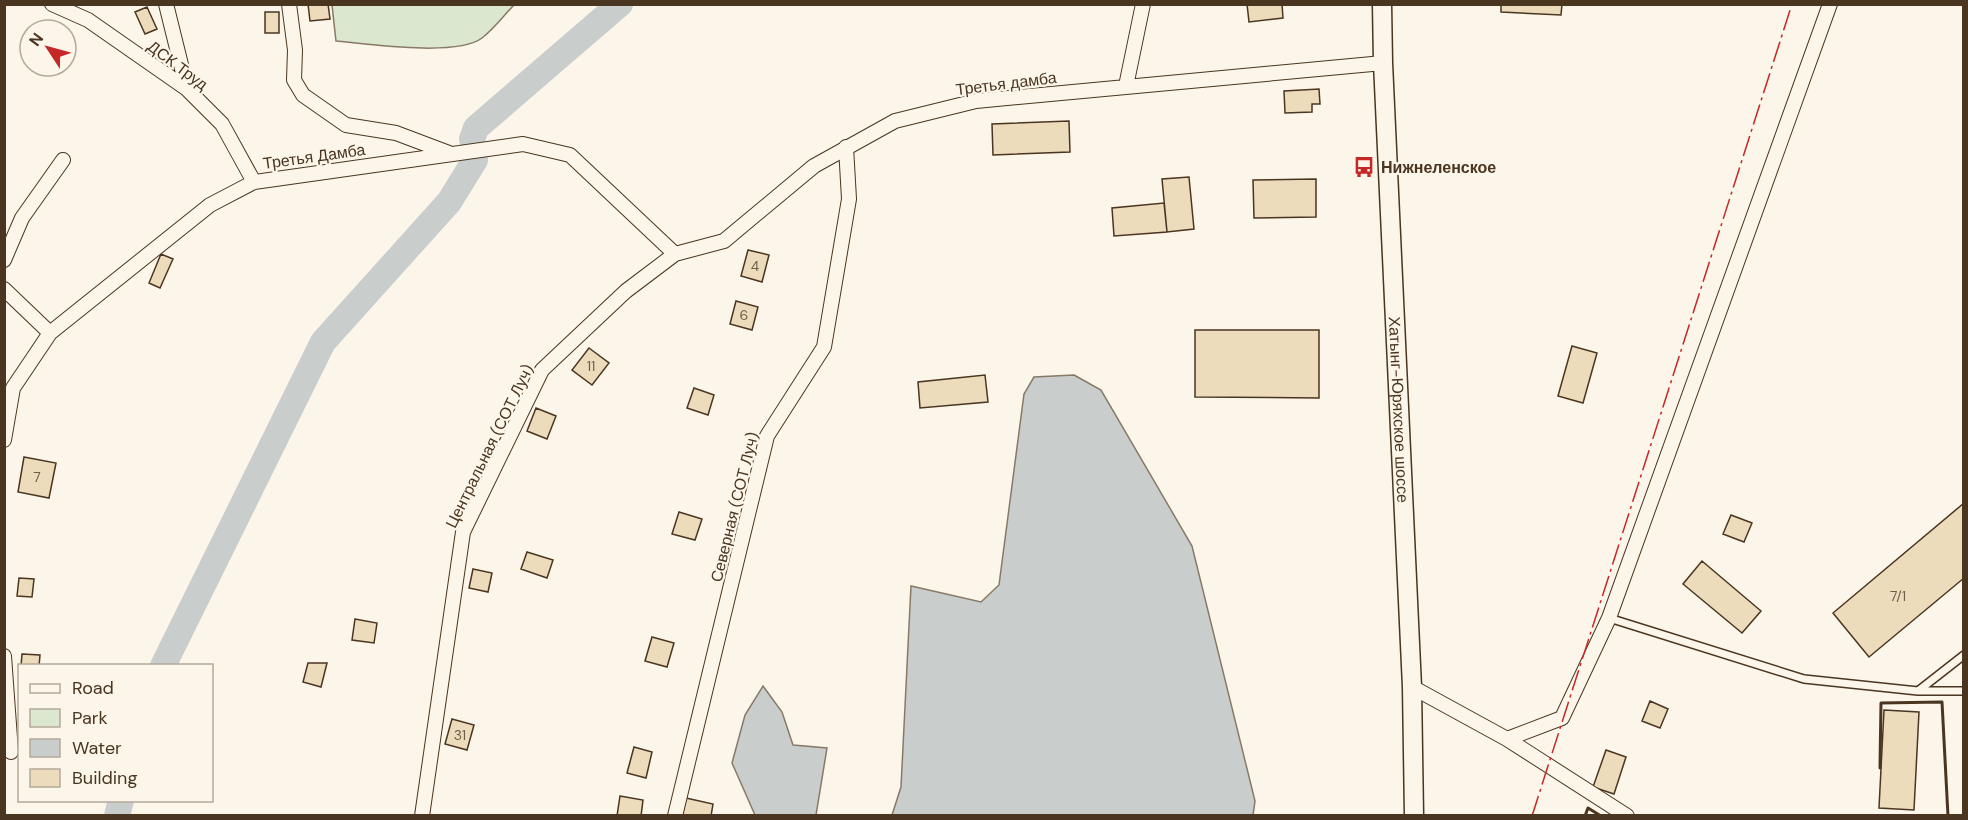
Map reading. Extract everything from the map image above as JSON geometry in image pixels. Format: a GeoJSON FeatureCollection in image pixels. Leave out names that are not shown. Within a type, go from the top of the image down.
{"type":"FeatureCollection","features":[{"type":"Feature","properties":{"kind":"main road","name":"Хатынг-Юряхское шоссе"},"geometry":{"type":"LineString","coordinates":[[1382,4],[1412,687],[1414,816]]}},
{"type":"Feature","properties":{"kind":"street","name":"ДСК Труд"},"geometry":{"type":"LineString","coordinates":[[52,4],[88,20],[187,89],[222,124],[254,182]]}},
{"type":"Feature","properties":{"kind":"street"},"geometry":{"type":"LineString","coordinates":[[166,4],[187,89]]}},
{"type":"Feature","properties":{"kind":"street"},"geometry":{"type":"LineString","coordinates":[[289,4],[295,50],[294,80],[303,94],[346,125],[396,133],[449,153]]}},
{"type":"Feature","properties":{"kind":"street"},"geometry":{"type":"LineString","coordinates":[[1126,86],[1143,4]]}},
{"type":"Feature","properties":{"kind":"street"},"geometry":{"type":"LineString","coordinates":[[1507,739],[1562,718],[1609,618],[1831,6]]}},
{"type":"Feature","properties":{"kind":"street","name":"Третья дамба"},"geometry":{"type":"LineString","coordinates":[[675,254],[724,241],[814,165],[895,121],[976,101],[1383,63]]}},
{"type":"Feature","properties":{"kind":"street","name":"Третья Дамба"},"geometry":{"type":"LineString","coordinates":[[4,440],[14,388],[50,333],[210,205],[254,182],[523,144],[570,155],[675,254]]}},
{"type":"Feature","properties":{"kind":"street","name":"Северная (СОТ Луч)"},"geometry":{"type":"LineString","coordinates":[[675,816],[767,436],[824,347],[849,198],[846,147]]}},
{"type":"Feature","properties":{"kind":"street"},"geometry":{"type":"LineString","coordinates":[[4,260],[22,218],[63,160]]}},
{"type":"Feature","properties":{"kind":"street","name":"Центральная (СОТ Луч)"},"geometry":{"type":"LineString","coordinates":[[422,816],[463,532],[542,370],[626,291],[675,254]]}},
{"type":"Feature","properties":{"kind":"street"},"geometry":{"type":"LineString","coordinates":[[4,289],[50,333]]}},
{"type":"Feature","properties":{"kind":"street"},"geometry":{"type":"LineString","coordinates":[[4,656],[11,752]]}},
{"type":"Feature","properties":{"kind":"street"},"geometry":{"type":"LineString","coordinates":[[1412,687],[1507,739],[1627,816]]}},
{"type":"Feature","properties":{"kind":"lane"},"geometry":{"type":"LineString","coordinates":[[1609,618],[1804,679],[1918,691],[1964,691]]}},
{"type":"Feature","properties":{"kind":"lane"},"geometry":{"type":"LineString","coordinates":[[1918,691],[1964,655]]}},
{"type":"Feature","properties":{"kind":"green space"},"geometry":{"type":"Polygon","coordinates":[[[332,4],[514,5],[482,38],[470,44],[453,47],[412,48],[336,41],[332,4]]]}},
{"type":"Feature","properties":{"kind":"water"},"geometry":{"type":"Polygon","coordinates":[[[1074,375],[1101,390],[1192,546],[1255,801],[1253,815],[892,815],[901,787],[911,586],[981,602],[999,585],[1024,394],[1034,377],[1074,375]]]}},
{"type":"Feature","properties":{"kind":"water"},"geometry":{"type":"Polygon","coordinates":[[[763,686],[782,712],[793,745],[827,748],[816,815],[755,815],[732,763],[745,715],[763,686]]]}},
{"type":"Feature","properties":{"kind":"building"},"geometry":{"type":"Polygon","coordinates":[[[308,4],[328,4],[330,19],[310,21],[308,4]]]}},
{"type":"Feature","properties":{"kind":"building"},"geometry":{"type":"Polygon","coordinates":[[[1247,4],[1282,4],[1283,18],[1249,22],[1247,4]]]}},
{"type":"Feature","properties":{"kind":"building"},"geometry":{"type":"Polygon","coordinates":[[[1501,4],[1562,4],[1561,15],[1501,12],[1501,4]]]}},
{"type":"Feature","properties":{"kind":"building"},"geometry":{"type":"Polygon","coordinates":[[[147,7],[157,29],[145,34],[135,12],[147,7]]]}},
{"type":"Feature","properties":{"kind":"building"},"geometry":{"type":"Polygon","coordinates":[[[265,12],[279,12],[279,33],[265,33],[265,12]]]}},
{"type":"Feature","properties":{"kind":"building"},"geometry":{"type":"Polygon","coordinates":[[[1319,89],[1320,104],[1312,104],[1312,112],[1285,113],[1284,91],[1319,89]]]}},
{"type":"Feature","properties":{"kind":"building"},"geometry":{"type":"Polygon","coordinates":[[[1069,121],[1070,152],[993,155],[992,124],[1069,121]]]}},
{"type":"Feature","properties":{"kind":"building"},"geometry":{"type":"Polygon","coordinates":[[[1189,177],[1194,229],[1167,232],[1162,179],[1189,177]]]}},
{"type":"Feature","properties":{"kind":"building"},"geometry":{"type":"Polygon","coordinates":[[[1316,179],[1316,217],[1254,218],[1253,180],[1316,179]]]}},
{"type":"Feature","properties":{"kind":"building"},"geometry":{"type":"Polygon","coordinates":[[[1164,203],[1167,232],[1114,236],[1112,208],[1164,203]]]}},
{"type":"Feature","properties":{"kind":"building"},"geometry":{"type":"Polygon","coordinates":[[[748,250],[769,255],[762,282],[741,276],[748,250]]]}},
{"type":"Feature","properties":{"kind":"building"},"geometry":{"type":"Polygon","coordinates":[[[161,254],[173,259],[160,288],[149,283],[161,254]]]}},
{"type":"Feature","properties":{"kind":"building"},"geometry":{"type":"Polygon","coordinates":[[[736,301],[758,307],[752,330],[730,324],[736,301]]]}},
{"type":"Feature","properties":{"kind":"building"},"geometry":{"type":"Polygon","coordinates":[[[1195,330],[1319,330],[1319,398],[1195,397],[1195,330]]]}},
{"type":"Feature","properties":{"kind":"building"},"geometry":{"type":"Polygon","coordinates":[[[1572,346],[1597,353],[1583,403],[1558,396],[1572,346]]]}},
{"type":"Feature","properties":{"kind":"building"},"geometry":{"type":"Polygon","coordinates":[[[589,348],[609,363],[592,385],[572,370],[589,348]]]}},
{"type":"Feature","properties":{"kind":"building"},"geometry":{"type":"Polygon","coordinates":[[[985,375],[988,402],[920,408],[918,382],[985,375]]]}},
{"type":"Feature","properties":{"kind":"building"},"geometry":{"type":"Polygon","coordinates":[[[694,388],[714,395],[708,415],[687,408],[694,388]]]}},
{"type":"Feature","properties":{"kind":"building"},"geometry":{"type":"Polygon","coordinates":[[[536,408],[556,416],[547,439],[527,431],[536,408]]]}},
{"type":"Feature","properties":{"kind":"building"},"geometry":{"type":"Polygon","coordinates":[[[24,457],[56,463],[49,498],[18,492],[24,457]]]}},
{"type":"Feature","properties":{"kind":"building"},"geometry":{"type":"Polygon","coordinates":[[[1964,503],[1964,578],[1869,657],[1833,613],[1964,503]]]}},
{"type":"Feature","properties":{"kind":"building"},"geometry":{"type":"Polygon","coordinates":[[[679,512],[702,519],[695,540],[672,534],[679,512]]]}},
{"type":"Feature","properties":{"kind":"building"},"geometry":{"type":"Polygon","coordinates":[[[1731,515],[1752,523],[1744,542],[1723,534],[1731,515]]]}},
{"type":"Feature","properties":{"kind":"building"},"geometry":{"type":"Polygon","coordinates":[[[527,552],[553,560],[547,578],[521,569],[527,552]]]}},
{"type":"Feature","properties":{"kind":"building"},"geometry":{"type":"Polygon","coordinates":[[[1702,561],[1761,611],[1742,633],[1683,584],[1702,561]]]}},
{"type":"Feature","properties":{"kind":"building"},"geometry":{"type":"Polygon","coordinates":[[[473,569],[492,573],[488,592],[469,588],[473,569]]]}},
{"type":"Feature","properties":{"kind":"building"},"geometry":{"type":"Polygon","coordinates":[[[19,578],[34,579],[32,597],[17,596],[19,578]]]}},
{"type":"Feature","properties":{"kind":"building"},"geometry":{"type":"Polygon","coordinates":[[[355,619],[377,623],[374,643],[352,640],[355,619]]]}},
{"type":"Feature","properties":{"kind":"building"},"geometry":{"type":"Polygon","coordinates":[[[652,637],[674,643],[667,667],[645,661],[652,637]]]}},
{"type":"Feature","properties":{"kind":"building"},"geometry":{"type":"Polygon","coordinates":[[[22,654],[40,655],[39,664],[21,664],[22,654]]]}},
{"type":"Feature","properties":{"kind":"building"},"geometry":{"type":"Polygon","coordinates":[[[308,663],[327,663],[321,687],[303,682],[308,663]]]}},
{"type":"Feature","properties":{"kind":"building"},"geometry":{"type":"Polygon","coordinates":[[[1650,701],[1668,709],[1660,728],[1642,721],[1650,701]]]}},
{"type":"Feature","properties":{"kind":"building"},"geometry":{"type":"Polygon","coordinates":[[[1884,710],[1919,712],[1914,810],[1879,808],[1884,710]]]}},
{"type":"Feature","properties":{"kind":"building"},"geometry":{"type":"Polygon","coordinates":[[[452,719],[474,725],[467,750],[445,744],[452,719]]]}},
{"type":"Feature","properties":{"kind":"building"},"geometry":{"type":"Polygon","coordinates":[[[634,747],[652,752],[646,778],[627,773],[634,747]]]}},
{"type":"Feature","properties":{"kind":"building"},"geometry":{"type":"Polygon","coordinates":[[[1606,750],[1626,757],[1614,794],[1593,787],[1606,750]]]}},
{"type":"Feature","properties":{"kind":"building"},"geometry":{"type":"Polygon","coordinates":[[[620,796],[643,800],[641,816],[617,816],[620,796]]]}},
{"type":"Feature","properties":{"kind":"building"},"geometry":{"type":"Polygon","coordinates":[[[686,798],[713,804],[711,816],[682,816],[686,798]]]}},
{"type":"Feature","properties":{"kind":"waterway"},"geometry":{"type":"LineString","coordinates":[[472,139],[476,128],[620,4]]}},
{"type":"Feature","properties":{"kind":"waterway"},"geometry":{"type":"LineString","coordinates":[[164,664],[323,342],[449,202],[475,160]]}},
{"type":"Feature","properties":{"kind":"waterway"},"geometry":{"type":"LineString","coordinates":[[117,816],[120,802]]}},
{"type":"Feature","properties":{"kind":"wall"},"geometry":{"type":"LineString","coordinates":[[1880,768],[1881,703],[1942,702],[1948,816]]}},
{"type":"Feature","properties":{"kind":"wall"},"geometry":{"type":"LineString","coordinates":[[1585,816],[1588,808],[1601,816]]}},
{"type":"Feature","properties":{"kind":"power"},"geometry":{"type":"LineString","coordinates":[[1532,816],[1792,4]]}},
{"type":"Feature","properties":{"kind":"place","name":"Нижнеленское"},"geometry":{"type":"Point","coordinates":[1364,167]}}]}
